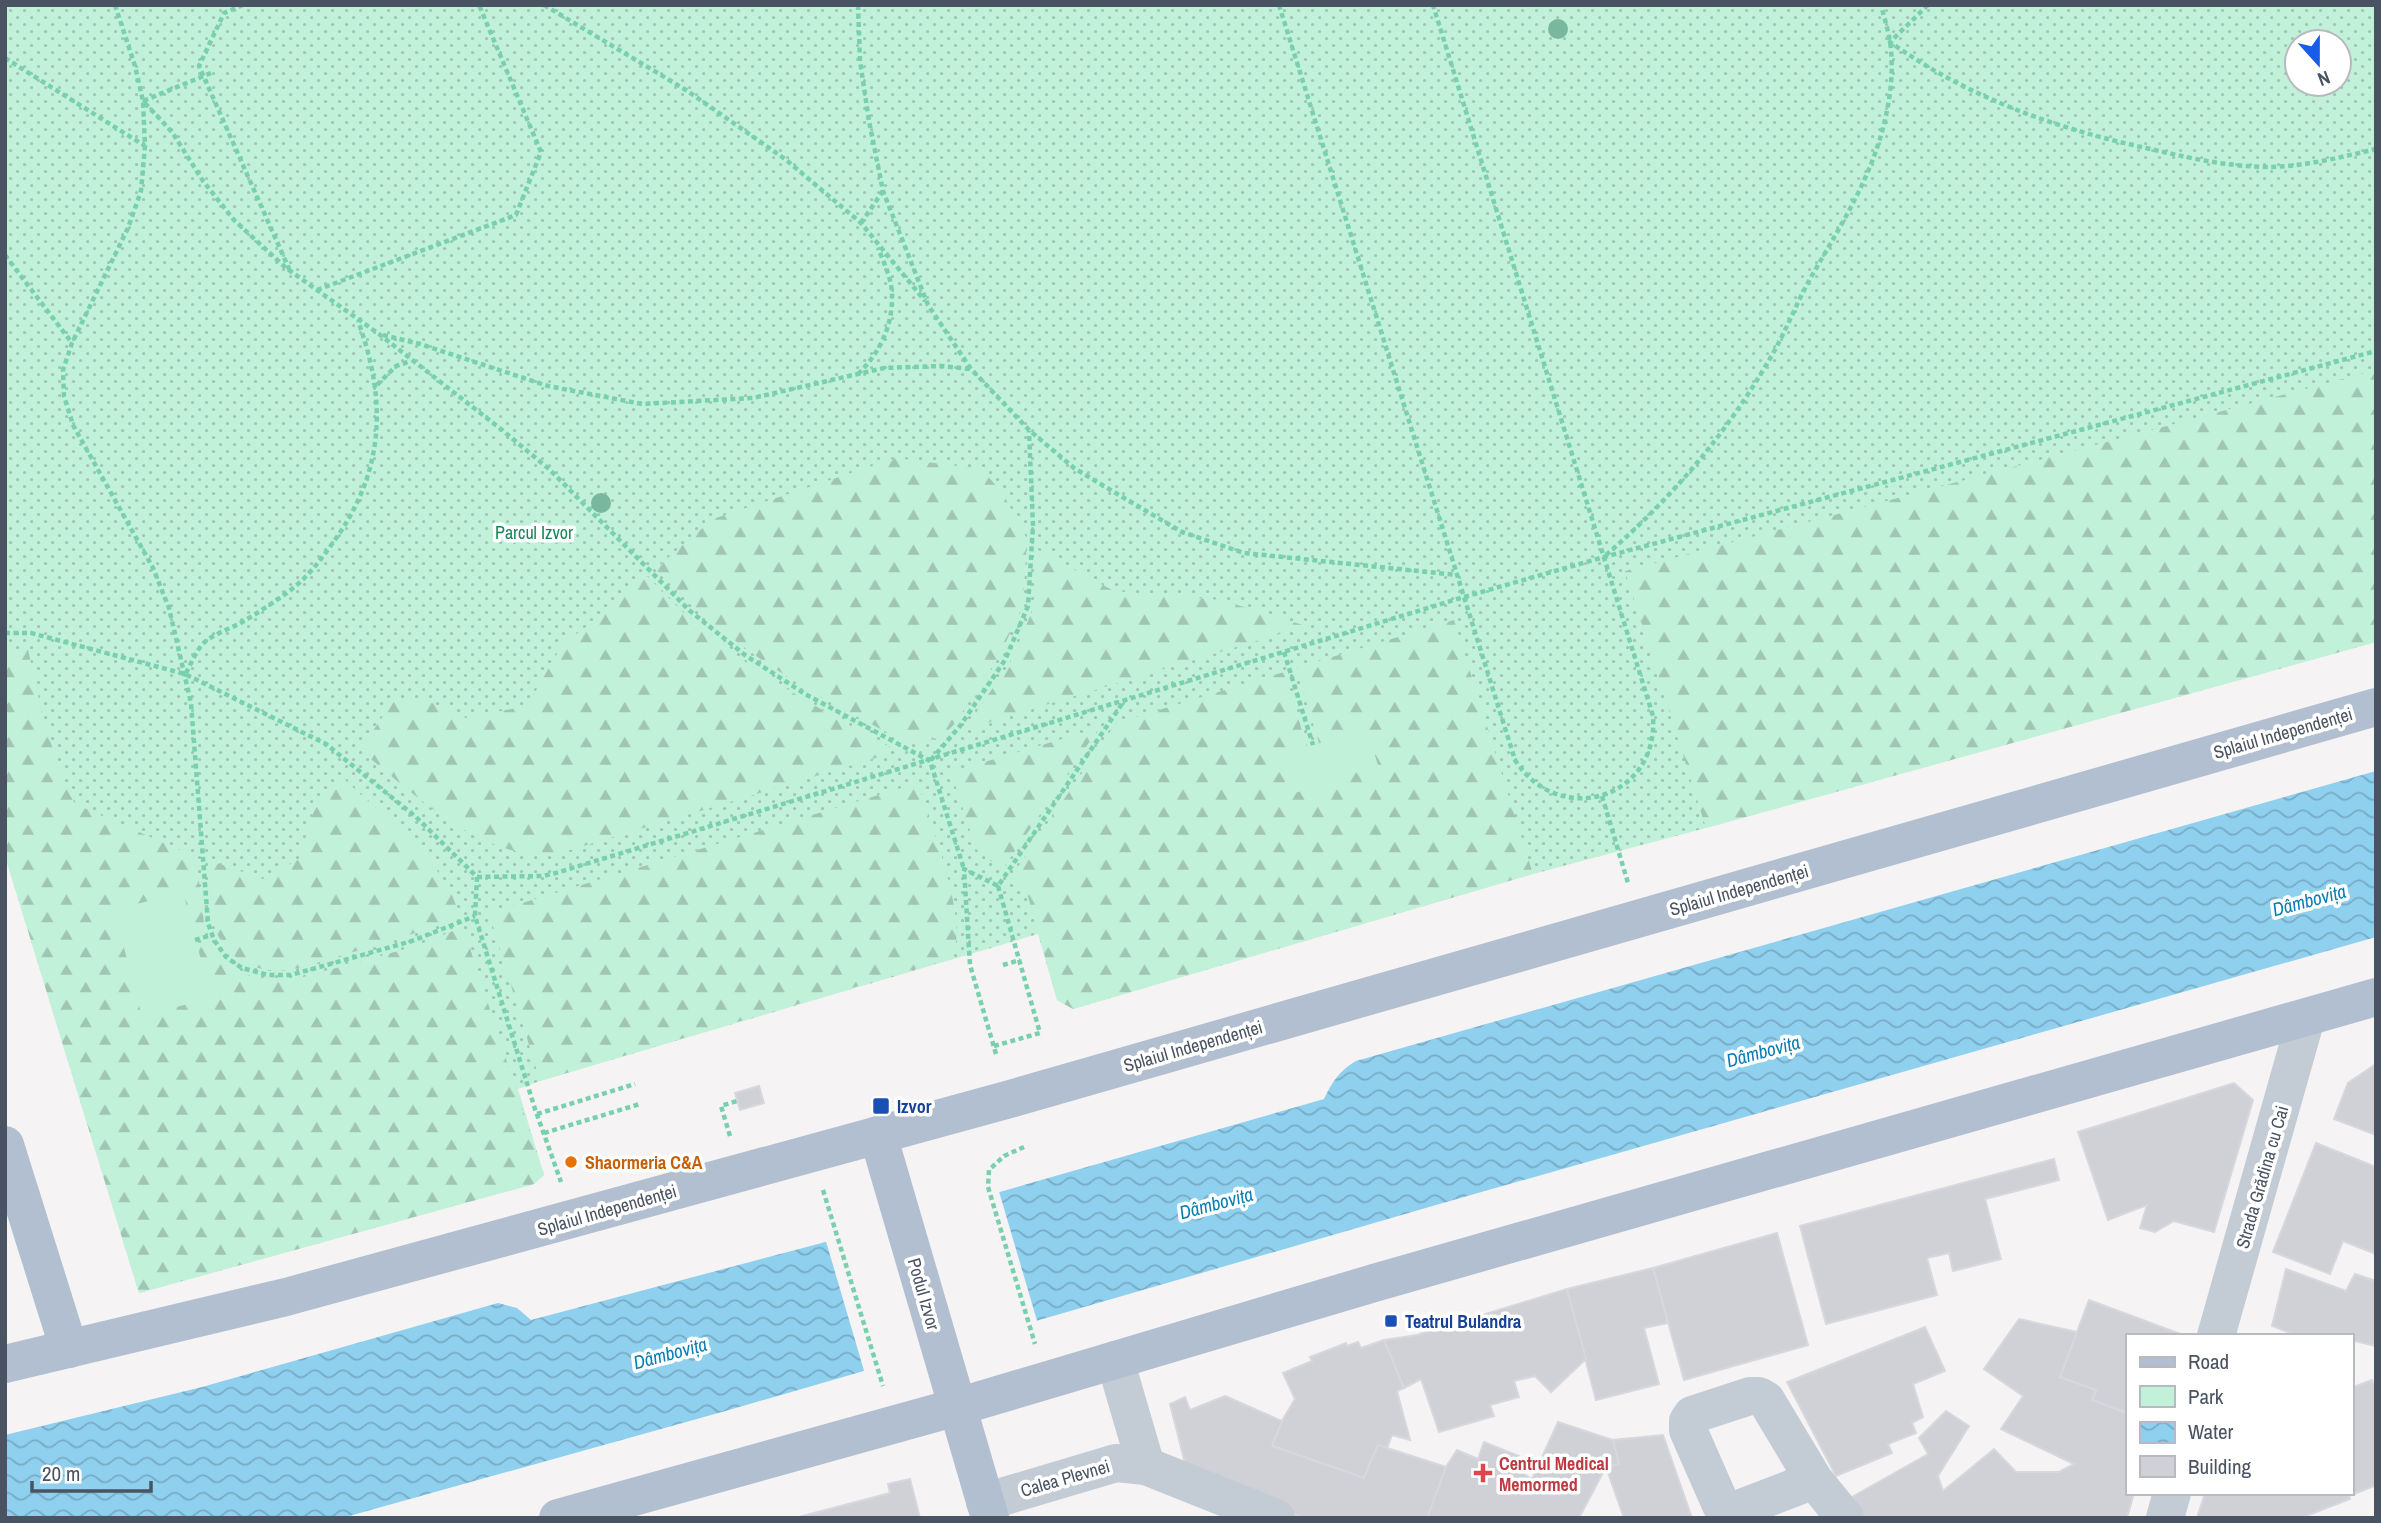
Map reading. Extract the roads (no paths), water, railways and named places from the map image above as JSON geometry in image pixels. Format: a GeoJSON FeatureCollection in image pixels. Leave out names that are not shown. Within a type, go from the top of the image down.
{"type":"FeatureCollection","features":[{"type":"Feature","properties":{"kind":"main road","name":"Splaiul Independenței"},"geometry":{"type":"LineString","coordinates":[[8,1356],[69,1349],[286,1297],[1010,1099],[2376,707]]}},
{"type":"Feature","properties":{"kind":"main road"},"geometry":{"type":"LineString","coordinates":[[558,1518],[952,1391],[1115,1360],[2376,998]]}},
{"type":"Feature","properties":{"kind":"main road","name":"Podul Izvor"},"geometry":{"type":"LineString","coordinates":[[878,1135],[988,1510]]}},
{"type":"Feature","properties":{"kind":"main road"},"geometry":{"type":"LineString","coordinates":[[5,1145],[69,1349]]}},
{"type":"Feature","properties":{"kind":"street","name":"Strada Grădina cu Cai"},"geometry":{"type":"LineString","coordinates":[[2218,1334],[2306,1018]]}},
{"type":"Feature","properties":{"kind":"street"},"geometry":{"type":"LineString","coordinates":[[1115,1360],[1146,1466]]}},
{"type":"Feature","properties":{"kind":"street","name":"Calea Plevnei"},"geometry":{"type":"LineString","coordinates":[[988,1510],[1116,1463],[1146,1466],[1276,1518]]}},
{"type":"Feature","properties":{"kind":"street"},"geometry":{"type":"LineString","coordinates":[[1814,1480],[1845,1518]]}},
{"type":"Feature","properties":{"kind":"street"},"geometry":{"type":"LineString","coordinates":[[2165,1518],[2171,1495]]}},
{"type":"Feature","properties":{"kind":"water","name":"Dâmbovița"},"geometry":{"type":"Polygon","coordinates":[[[2376,771],[2376,937],[729,1410],[342,1518],[5,1518],[5,1435],[202,1387],[498,1303],[517,1308],[531,1320],[818,1244],[1324,1099],[1337,1077],[1356,1061],[2376,771]]]}},
{"type":"Feature","properties":{"kind":"place","name":"Izvor"},"geometry":{"type":"Point","coordinates":[881,1106]}},
{"type":"Feature","properties":{"kind":"place","name":"Shaormeria C&A"},"geometry":{"type":"Point","coordinates":[571,1162]}},
{"type":"Feature","properties":{"kind":"place","name":"Teatrul Bulandra"},"geometry":{"type":"Point","coordinates":[1391,1321]}},
{"type":"Feature","properties":{"kind":"place","name":"Centrul Medical Memormed"},"geometry":{"type":"Point","coordinates":[1483,1473]}},
{"type":"Feature","properties":{"kind":"park label","name":"Parcul Izvor"},"geometry":{"type":"Point","coordinates":[534,532]}}]}
